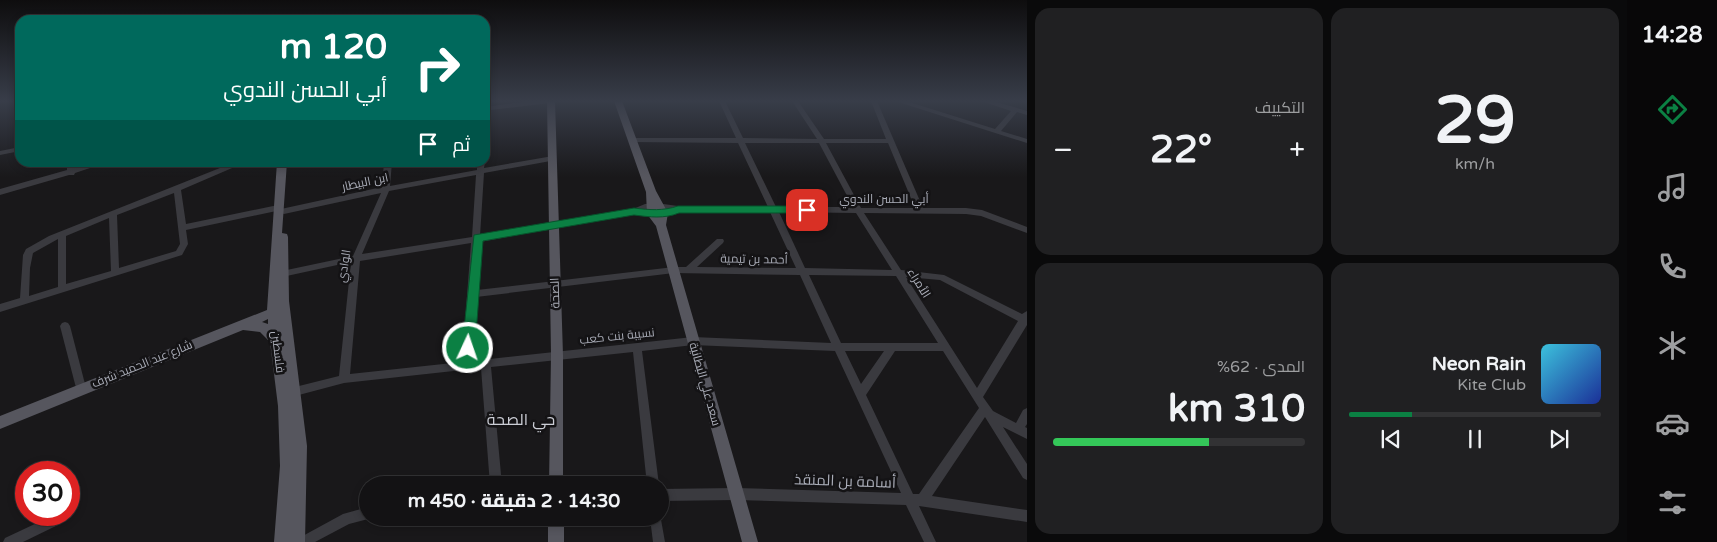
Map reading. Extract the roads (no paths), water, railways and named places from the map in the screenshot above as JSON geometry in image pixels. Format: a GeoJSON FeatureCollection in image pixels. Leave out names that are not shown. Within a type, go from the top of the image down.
{"type":"FeatureCollection","features":[{"type":"Feature","properties":{"kind":"main road","name":"الصحة"},"geometry":{"type":"LineString","coordinates":[[551,126],[557,355],[556,476]]}},
{"type":"Feature","properties":{"kind":"main road","name":"سعد علي البطانية"},"geometry":{"type":"LineString","coordinates":[[627,126],[651,192],[750,542]]}},
{"type":"Feature","properties":{"kind":"main road","name":"فلسطين"},"geometry":{"type":"LineString","coordinates":[[282,167],[282,274],[276,339],[285,406],[287,466],[282,542]]}},
{"type":"Feature","properties":{"kind":"main road","name":"فلسطين"},"geometry":{"type":"LineString","coordinates":[[287,167],[273,289],[295,391],[300,465],[297,542]]}},
{"type":"Feature","properties":{"kind":"main road"},"geometry":{"type":"LineString","coordinates":[[256,313],[268,301],[273,289]]}},
{"type":"Feature","properties":{"kind":"main road","name":"شارع عبد الحميد شرف"},"geometry":{"type":"LineString","coordinates":[[0,417],[256,313],[278,307]]}},
{"type":"Feature","properties":{"kind":"main road","name":"شارع عبد الحميد شرف"},"geometry":{"type":"LineString","coordinates":[[0,423],[240,326],[278,307]]}},
{"type":"Feature","properties":{"kind":"main road"},"geometry":{"type":"LineString","coordinates":[[240,326],[263,327],[276,339]]}},
{"type":"Feature","properties":{"kind":"main road"},"geometry":{"type":"LineString","coordinates":[[556,526],[556,542]]}},
{"type":"Feature","properties":{"kind":"street"},"geometry":{"type":"LineString","coordinates":[[735,126],[772,210],[805,273],[930,542]]}},
{"type":"Feature","properties":{"kind":"street","name":"الأمراء"},"geometry":{"type":"LineString","coordinates":[[812,126],[822,141],[858,210],[1027,474]]}},
{"type":"Feature","properties":{"kind":"street"},"geometry":{"type":"LineString","coordinates":[[884,126],[920,210]]}},
{"type":"Feature","properties":{"kind":"street"},"geometry":{"type":"LineString","coordinates":[[981,126],[1027,141]]}},
{"type":"Feature","properties":{"kind":"street"},"geometry":{"type":"LineString","coordinates":[[997,131],[1001,126]]}},
{"type":"Feature","properties":{"kind":"street"},"geometry":{"type":"LineString","coordinates":[[632,140],[890,141]]}},
{"type":"Feature","properties":{"kind":"street"},"geometry":{"type":"LineString","coordinates":[[0,154],[15,150]]}},
{"type":"Feature","properties":{"kind":"street","name":"ابن البيطار"},"geometry":{"type":"LineString","coordinates":[[490,166],[553,158]]}},
{"type":"Feature","properties":{"kind":"street"},"geometry":{"type":"LineString","coordinates":[[71,167],[71,172]]}},
{"type":"Feature","properties":{"kind":"street"},"geometry":{"type":"LineString","coordinates":[[0,192],[88,167]]}},
{"type":"Feature","properties":{"kind":"street"},"geometry":{"type":"LineString","coordinates":[[24,301],[29,252],[36,245],[231,167]]}},
{"type":"Feature","properties":{"kind":"street","name":"الوادي"},"geometry":{"type":"LineString","coordinates":[[344,379],[356,258],[386,189],[388,167]]}},
{"type":"Feature","properties":{"kind":"street","name":"ابن البيطار"},"geometry":{"type":"LineString","coordinates":[[281,209],[386,189],[481,167]]}},
{"type":"Feature","properties":{"kind":"street"},"geometry":{"type":"LineString","coordinates":[[467,365],[481,167]]}},
{"type":"Feature","properties":{"kind":"street"},"geometry":{"type":"LineString","coordinates":[[0,308],[179,253],[184,246],[177,189]]}},
{"type":"Feature","properties":{"kind":"street"},"geometry":{"type":"LineString","coordinates":[[182,228],[281,209]]}},
{"type":"Feature","properties":{"kind":"street","name":"أبي الحسن الندوي"},"geometry":{"type":"LineString","coordinates":[[282,274],[356,258],[462,242],[634,211],[657,213],[678,210],[920,210],[978,212],[1027,230]]}},
{"type":"Feature","properties":{"kind":"street"},"geometry":{"type":"LineString","coordinates":[[113,215],[115,273]]}},
{"type":"Feature","properties":{"kind":"street"},"geometry":{"type":"LineString","coordinates":[[62,234],[62,289]]}},
{"type":"Feature","properties":{"kind":"street"},"geometry":{"type":"LineString","coordinates":[[688,270],[720,241]]}},
{"type":"Feature","properties":{"kind":"street","name":"أحمد بن تيمية"},"geometry":{"type":"LineString","coordinates":[[472,294],[674,270],[899,273],[941,277],[1026,319]]}},
{"type":"Feature","properties":{"kind":"street"},"geometry":{"type":"LineString","coordinates":[[978,396],[1026,319]]}},
{"type":"Feature","properties":{"kind":"street"},"geometry":{"type":"LineString","coordinates":[[65,326],[80,384]]}},
{"type":"Feature","properties":{"kind":"street","name":"نسيبة بنت كعب"},"geometry":{"type":"LineString","coordinates":[[295,391],[344,379],[693,341],[839,346],[944,346]]}},
{"type":"Feature","properties":{"kind":"street"},"geometry":{"type":"LineString","coordinates":[[637,346],[652,476]]}},
{"type":"Feature","properties":{"kind":"street"},"geometry":{"type":"LineString","coordinates":[[861,393],[892,346]]}},
{"type":"Feature","properties":{"kind":"street"},"geometry":{"type":"LineString","coordinates":[[486,363],[495,476]]}},
{"type":"Feature","properties":{"kind":"street"},"geometry":{"type":"LineString","coordinates":[[922,501],[987,411],[1023,432],[1027,412]]}},
{"type":"Feature","properties":{"kind":"street","name":"أسامة بن المنقذ"},"geometry":{"type":"LineString","coordinates":[[669,495],[736,494],[910,499],[1027,516]]}},
{"type":"Feature","properties":{"kind":"street"},"geometry":{"type":"LineString","coordinates":[[303,542],[347,518],[359,515]]}},
{"type":"Feature","properties":{"kind":"street"},"geometry":{"type":"LineString","coordinates":[[9,542],[43,526]]}},
{"type":"Feature","properties":{"kind":"street"},"geometry":{"type":"LineString","coordinates":[[657,526],[658,542]]}},
{"type":"Feature","properties":{"kind":"district","name":"حي الصحة"},"geometry":{"type":"Point","coordinates":[521,419]}}]}
